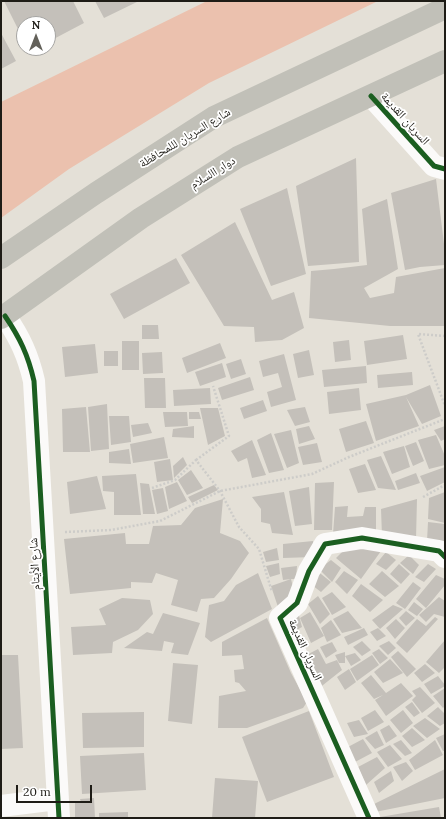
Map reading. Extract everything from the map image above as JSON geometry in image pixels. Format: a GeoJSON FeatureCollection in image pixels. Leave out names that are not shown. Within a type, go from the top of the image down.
{"type":"FeatureCollection","features":[{"type":"Feature","properties":{"kind":"main road","name":"شارع السريان لللمحافظة"},"geometry":{"type":"LineString","coordinates":[[1,258],[96,193],[214,117],[445,8]]}},
{"type":"Feature","properties":{"kind":"main road","name":"دوار االسلام"},"geometry":{"type":"LineString","coordinates":[[3,317],[141,218],[238,157],[445,61]]}},
{"type":"Feature","properties":{"kind":"street","name":"السريان القديمة"},"geometry":{"type":"LineString","coordinates":[[370,96],[434,166],[445,169]]}},
{"type":"Feature","properties":{"kind":"street","name":"شارع الأيتام"},"geometry":{"type":"LineString","coordinates":[[1,806],[58,808],[34,381],[24,347],[15,330],[3,317]]}},
{"type":"Feature","properties":{"kind":"street","name":"السريان القديمة"},"geometry":{"type":"LineString","coordinates":[[369,818],[280,618],[297,603],[309,572],[325,544],[362,538],[439,551],[445,557]]}},
{"type":"Feature","properties":{"kind":"path"},"geometry":{"type":"LineString","coordinates":[[445,336],[418,334],[445,406]]}},
{"type":"Feature","properties":{"kind":"path"},"geometry":{"type":"LineString","coordinates":[[152,488],[175,480],[196,460],[228,436],[214,386]]}},
{"type":"Feature","properties":{"kind":"path"},"geometry":{"type":"LineString","coordinates":[[43,533],[111,530],[160,521],[220,491],[312,474],[349,457],[445,419]]}},
{"type":"Feature","properties":{"kind":"path"},"geometry":{"type":"LineString","coordinates":[[196,460],[220,491],[239,527],[259,549],[280,618]]}},
{"type":"Feature","properties":{"kind":"path"},"geometry":{"type":"LineString","coordinates":[[423,497],[445,485]]}},
{"type":"Feature","properties":{"kind":"shaded area"},"geometry":{"type":"Polygon","coordinates":[[[207,1],[378,1],[209,83],[69,169],[1,218],[1,102],[207,1]]]}},
{"type":"Feature","properties":{"kind":"building"},"geometry":{"type":"Polygon","coordinates":[[[4,1],[73,1],[84,23],[56,38],[56,16],[16,16],[16,25],[4,1]]]}},
{"type":"Feature","properties":{"kind":"building"},"geometry":{"type":"Polygon","coordinates":[[[95,1],[139,1],[104,18],[95,1]]]}},
{"type":"Feature","properties":{"kind":"building"},"geometry":{"type":"Polygon","coordinates":[[[1,33],[16,61],[1,69],[1,33]]]}},
{"type":"Feature","properties":{"kind":"building"},"geometry":{"type":"Polygon","coordinates":[[[356,158],[359,262],[308,266],[296,186],[356,158]]]}},
{"type":"Feature","properties":{"kind":"building"},"geometry":{"type":"Polygon","coordinates":[[[436,179],[445,252],[445,265],[405,270],[391,193],[436,179]]]}},
{"type":"Feature","properties":{"kind":"building"},"geometry":{"type":"Polygon","coordinates":[[[287,188],[306,274],[271,286],[240,209],[287,188]]]}},
{"type":"Feature","properties":{"kind":"building"},"geometry":{"type":"Polygon","coordinates":[[[387,199],[398,269],[364,288],[370,298],[394,293],[396,277],[445,268],[445,326],[390,326],[309,318],[311,271],[367,265],[362,209],[387,199]]]}},
{"type":"Feature","properties":{"kind":"building"},"geometry":{"type":"Polygon","coordinates":[[[235,222],[272,300],[294,292],[304,328],[282,340],[255,342],[254,327],[224,326],[181,255],[235,222]]]}},
{"type":"Feature","properties":{"kind":"building"},"geometry":{"type":"Polygon","coordinates":[[[176,258],[190,283],[124,319],[110,294],[176,258]]]}},
{"type":"Feature","properties":{"kind":"building"},"geometry":{"type":"Polygon","coordinates":[[[142,325],[158,325],[159,339],[142,339],[142,325]]]}},
{"type":"Feature","properties":{"kind":"building"},"geometry":{"type":"Polygon","coordinates":[[[403,335],[407,359],[367,365],[364,341],[403,335]]]}},
{"type":"Feature","properties":{"kind":"building"},"geometry":{"type":"Polygon","coordinates":[[[349,340],[351,360],[335,362],[333,342],[349,340]]]}},
{"type":"Feature","properties":{"kind":"building"},"geometry":{"type":"Polygon","coordinates":[[[122,341],[139,341],[139,370],[122,370],[122,341]]]}},
{"type":"Feature","properties":{"kind":"building"},"geometry":{"type":"Polygon","coordinates":[[[220,343],[226,358],[187,373],[182,358],[220,343]]]}},
{"type":"Feature","properties":{"kind":"building"},"geometry":{"type":"Polygon","coordinates":[[[95,344],[98,373],[65,377],[62,347],[95,344]]]}},
{"type":"Feature","properties":{"kind":"building"},"geometry":{"type":"Polygon","coordinates":[[[309,350],[314,375],[298,378],[293,354],[309,350]]]}},
{"type":"Feature","properties":{"kind":"building"},"geometry":{"type":"Polygon","coordinates":[[[104,351],[118,351],[118,366],[104,366],[104,351]]]}},
{"type":"Feature","properties":{"kind":"building"},"geometry":{"type":"Polygon","coordinates":[[[162,352],[163,373],[143,374],[142,353],[162,352]]]}},
{"type":"Feature","properties":{"kind":"building"},"geometry":{"type":"Polygon","coordinates":[[[284,354],[296,400],[271,407],[267,392],[282,387],[278,373],[263,377],[259,361],[284,354]]]}},
{"type":"Feature","properties":{"kind":"building"},"geometry":{"type":"Polygon","coordinates":[[[241,359],[246,374],[231,379],[226,364],[241,359]]]}},
{"type":"Feature","properties":{"kind":"building"},"geometry":{"type":"Polygon","coordinates":[[[222,363],[226,377],[200,386],[195,372],[222,363]]]}},
{"type":"Feature","properties":{"kind":"building"},"geometry":{"type":"Polygon","coordinates":[[[366,366],[367,383],[324,387],[322,370],[366,366]]]}},
{"type":"Feature","properties":{"kind":"building"},"geometry":{"type":"Polygon","coordinates":[[[412,372],[413,385],[378,388],[377,375],[412,372]]]}},
{"type":"Feature","properties":{"kind":"building"},"geometry":{"type":"Polygon","coordinates":[[[250,377],[254,390],[222,400],[218,388],[250,377]]]}},
{"type":"Feature","properties":{"kind":"building"},"geometry":{"type":"Polygon","coordinates":[[[144,378],[165,378],[166,408],[145,408],[144,378]]]}},
{"type":"Feature","properties":{"kind":"building"},"geometry":{"type":"Polygon","coordinates":[[[430,385],[441,416],[422,424],[406,397],[419,426],[376,441],[366,404],[406,395],[430,385]]]}},
{"type":"Feature","properties":{"kind":"building"},"geometry":{"type":"Polygon","coordinates":[[[210,388],[211,404],[174,406],[173,390],[210,388]]]}},
{"type":"Feature","properties":{"kind":"building"},"geometry":{"type":"Polygon","coordinates":[[[359,388],[361,410],[329,414],[327,392],[359,388]]]}},
{"type":"Feature","properties":{"kind":"building"},"geometry":{"type":"Polygon","coordinates":[[[263,400],[267,411],[244,419],[240,408],[263,400]]]}},
{"type":"Feature","properties":{"kind":"building"},"geometry":{"type":"Polygon","coordinates":[[[107,404],[109,449],[91,451],[88,407],[107,404]]]}},
{"type":"Feature","properties":{"kind":"building"},"geometry":{"type":"Polygon","coordinates":[[[86,407],[90,452],[63,452],[62,409],[86,407]]]}},
{"type":"Feature","properties":{"kind":"building"},"geometry":{"type":"Polygon","coordinates":[[[305,407],[310,422],[295,426],[287,410],[305,407]]]}},
{"type":"Feature","properties":{"kind":"building"},"geometry":{"type":"Polygon","coordinates":[[[200,408],[218,408],[225,436],[208,445],[200,408]]]}},
{"type":"Feature","properties":{"kind":"building"},"geometry":{"type":"Polygon","coordinates":[[[163,412],[187,412],[188,426],[165,427],[163,412]]]}},
{"type":"Feature","properties":{"kind":"building"},"geometry":{"type":"Polygon","coordinates":[[[189,412],[199,412],[201,419],[189,419],[189,412]]]}},
{"type":"Feature","properties":{"kind":"building"},"geometry":{"type":"Polygon","coordinates":[[[109,416],[129,416],[131,442],[111,445],[109,416]]]}},
{"type":"Feature","properties":{"kind":"building"},"geometry":{"type":"Polygon","coordinates":[[[366,421],[374,443],[346,452],[339,429],[366,421]]]}},
{"type":"Feature","properties":{"kind":"building"},"geometry":{"type":"Polygon","coordinates":[[[148,423],[152,433],[133,437],[131,425],[148,423]]]}},
{"type":"Feature","properties":{"kind":"building"},"geometry":{"type":"Polygon","coordinates":[[[194,426],[194,438],[172,437],[173,429],[194,426]]]}},
{"type":"Feature","properties":{"kind":"building"},"geometry":{"type":"Polygon","coordinates":[[[309,426],[315,439],[299,444],[296,429],[309,426]]]}},
{"type":"Feature","properties":{"kind":"building"},"geometry":{"type":"Polygon","coordinates":[[[445,426],[445,439],[441,441],[434,430],[445,426]]]}},
{"type":"Feature","properties":{"kind":"building"},"geometry":{"type":"Polygon","coordinates":[[[291,430],[299,463],[287,468],[274,434],[291,430]]]}},
{"type":"Feature","properties":{"kind":"building"},"geometry":{"type":"Polygon","coordinates":[[[271,433],[284,470],[269,473],[257,440],[271,433]]]}},
{"type":"Feature","properties":{"kind":"building"},"geometry":{"type":"Polygon","coordinates":[[[436,435],[445,456],[445,465],[429,469],[418,440],[436,435]]]}},
{"type":"Feature","properties":{"kind":"building"},"geometry":{"type":"Polygon","coordinates":[[[164,437],[168,458],[133,463],[130,444],[164,437]]]}},
{"type":"Feature","properties":{"kind":"building"},"geometry":{"type":"Polygon","coordinates":[[[252,440],[266,475],[252,478],[247,458],[238,462],[231,451],[252,440]]]}},
{"type":"Feature","properties":{"kind":"building"},"geometry":{"type":"Polygon","coordinates":[[[416,442],[424,461],[413,466],[405,446],[416,442]]]}},
{"type":"Feature","properties":{"kind":"building"},"geometry":{"type":"Polygon","coordinates":[[[317,443],[322,462],[303,465],[298,447],[317,443]]]}},
{"type":"Feature","properties":{"kind":"building"},"geometry":{"type":"Polygon","coordinates":[[[404,446],[410,467],[392,474],[383,452],[404,446]]]}},
{"type":"Feature","properties":{"kind":"building"},"geometry":{"type":"Polygon","coordinates":[[[129,449],[131,464],[109,463],[109,452],[129,449]]]}},
{"type":"Feature","properties":{"kind":"building"},"geometry":{"type":"Polygon","coordinates":[[[381,456],[396,490],[378,488],[367,460],[381,456]]]}},
{"type":"Feature","properties":{"kind":"building"},"geometry":{"type":"Polygon","coordinates":[[[183,457],[187,465],[174,478],[173,466],[183,457]]]}},
{"type":"Feature","properties":{"kind":"building"},"geometry":{"type":"Polygon","coordinates":[[[170,459],[173,480],[157,482],[154,462],[170,459]]]}},
{"type":"Feature","properties":{"kind":"building"},"geometry":{"type":"Polygon","coordinates":[[[365,464],[376,490],[358,493],[349,469],[365,464]]]}},
{"type":"Feature","properties":{"kind":"building"},"geometry":{"type":"Polygon","coordinates":[[[445,467],[445,482],[427,491],[420,476],[445,467]]]}},
{"type":"Feature","properties":{"kind":"building"},"geometry":{"type":"Polygon","coordinates":[[[191,470],[203,488],[187,495],[178,480],[191,470]]]}},
{"type":"Feature","properties":{"kind":"building"},"geometry":{"type":"Polygon","coordinates":[[[416,473],[420,483],[398,490],[395,481],[416,473]]]}},
{"type":"Feature","properties":{"kind":"building"},"geometry":{"type":"Polygon","coordinates":[[[136,474],[141,515],[114,515],[114,492],[103,491],[102,476],[136,474]]]}},
{"type":"Feature","properties":{"kind":"building"},"geometry":{"type":"Polygon","coordinates":[[[97,476],[106,509],[70,514],[67,482],[97,476]]]}},
{"type":"Feature","properties":{"kind":"building"},"geometry":{"type":"Polygon","coordinates":[[[177,482],[187,501],[169,509],[165,487],[177,482]]]}},
{"type":"Feature","properties":{"kind":"building"},"geometry":{"type":"Polygon","coordinates":[[[334,482],[332,530],[314,530],[315,483],[334,482]]]}},
{"type":"Feature","properties":{"kind":"building"},"geometry":{"type":"Polygon","coordinates":[[[140,483],[149,484],[155,514],[143,514],[140,483]]]}},
{"type":"Feature","properties":{"kind":"building"},"geometry":{"type":"Polygon","coordinates":[[[214,485],[218,490],[192,503],[188,497],[214,485]]]}},
{"type":"Feature","properties":{"kind":"building"},"geometry":{"type":"Polygon","coordinates":[[[309,487],[312,524],[295,526],[289,491],[309,487]]]}},
{"type":"Feature","properties":{"kind":"building"},"geometry":{"type":"Polygon","coordinates":[[[163,488],[168,511],[157,514],[152,490],[163,488]]]}},
{"type":"Feature","properties":{"kind":"building"},"geometry":{"type":"Polygon","coordinates":[[[284,492],[293,535],[272,533],[270,524],[261,522],[261,509],[252,497],[284,492]]]}},
{"type":"Feature","properties":{"kind":"building"},"geometry":{"type":"Polygon","coordinates":[[[445,492],[445,523],[428,519],[429,498],[445,492]]]}},
{"type":"Feature","properties":{"kind":"building"},"geometry":{"type":"Polygon","coordinates":[[[223,499],[220,533],[240,541],[249,553],[231,579],[214,598],[201,599],[197,612],[171,605],[178,580],[156,573],[152,583],[131,582],[131,588],[70,594],[64,539],[125,533],[126,544],[149,544],[153,526],[181,525],[195,508],[223,499]]]}},
{"type":"Feature","properties":{"kind":"building"},"geometry":{"type":"Polygon","coordinates":[[[417,499],[416,539],[382,536],[381,509],[417,499]]]}},
{"type":"Feature","properties":{"kind":"building"},"geometry":{"type":"Polygon","coordinates":[[[348,506],[347,517],[363,516],[365,507],[376,507],[376,533],[333,534],[335,507],[348,506]]]}},
{"type":"Feature","properties":{"kind":"building"},"geometry":{"type":"Polygon","coordinates":[[[428,522],[445,524],[445,545],[427,541],[428,522]]]}},
{"type":"Feature","properties":{"kind":"building"},"geometry":{"type":"Polygon","coordinates":[[[313,541],[313,557],[283,558],[283,544],[313,541]]]}},
{"type":"Feature","properties":{"kind":"building"},"geometry":{"type":"Polygon","coordinates":[[[365,547],[381,551],[361,579],[336,558],[345,549],[365,547]]]}},
{"type":"Feature","properties":{"kind":"building"},"geometry":{"type":"Polygon","coordinates":[[[277,548],[279,560],[266,562],[263,552],[277,548]]]}},
{"type":"Feature","properties":{"kind":"building"},"geometry":{"type":"Polygon","coordinates":[[[386,552],[396,560],[386,570],[376,564],[386,552]]]}},
{"type":"Feature","properties":{"kind":"building"},"geometry":{"type":"Polygon","coordinates":[[[409,555],[419,565],[413,574],[400,563],[409,555]]]}},
{"type":"Feature","properties":{"kind":"building"},"geometry":{"type":"Polygon","coordinates":[[[331,560],[341,568],[332,582],[319,569],[331,560]]]}},
{"type":"Feature","properties":{"kind":"building"},"geometry":{"type":"Polygon","coordinates":[[[279,563],[280,574],[270,577],[266,566],[279,563]]]}},
{"type":"Feature","properties":{"kind":"building"},"geometry":{"type":"Polygon","coordinates":[[[399,564],[410,574],[401,584],[390,574],[399,564]]]}},
{"type":"Feature","properties":{"kind":"building"},"geometry":{"type":"Polygon","coordinates":[[[428,564],[436,569],[424,582],[415,577],[428,564]]]}},
{"type":"Feature","properties":{"kind":"building"},"geometry":{"type":"Polygon","coordinates":[[[297,566],[296,579],[283,580],[281,568],[297,566]]]}},
{"type":"Feature","properties":{"kind":"building"},"geometry":{"type":"Polygon","coordinates":[[[316,570],[331,582],[321,592],[308,582],[316,570]]]}},
{"type":"Feature","properties":{"kind":"building"},"geometry":{"type":"Polygon","coordinates":[[[344,571],[358,580],[347,594],[335,582],[344,571]]]}},
{"type":"Feature","properties":{"kind":"building"},"geometry":{"type":"Polygon","coordinates":[[[382,571],[399,586],[385,597],[369,584],[382,571]]]}},
{"type":"Feature","properties":{"kind":"building"},"geometry":{"type":"Polygon","coordinates":[[[258,573],[272,609],[211,642],[205,637],[209,605],[224,601],[236,585],[258,573]]]}},
{"type":"Feature","properties":{"kind":"building"},"geometry":{"type":"Polygon","coordinates":[[[436,575],[445,579],[445,585],[426,608],[416,599],[436,575]]]}},
{"type":"Feature","properties":{"kind":"building"},"geometry":{"type":"Polygon","coordinates":[[[291,579],[296,600],[278,607],[271,586],[291,579]]]}},
{"type":"Feature","properties":{"kind":"building"},"geometry":{"type":"Polygon","coordinates":[[[413,582],[421,588],[405,609],[396,603],[413,582]]]}},
{"type":"Feature","properties":{"kind":"building"},"geometry":{"type":"Polygon","coordinates":[[[361,584],[383,600],[370,612],[352,596],[361,584]]]}},
{"type":"Feature","properties":{"kind":"building"},"geometry":{"type":"Polygon","coordinates":[[[332,592],[346,607],[332,615],[322,598],[332,592]]]}},
{"type":"Feature","properties":{"kind":"building"},"geometry":{"type":"Polygon","coordinates":[[[318,596],[330,614],[320,624],[308,604],[318,596]]]}},
{"type":"Feature","properties":{"kind":"building"},"geometry":{"type":"Polygon","coordinates":[[[439,597],[445,601],[445,617],[434,614],[426,622],[419,615],[439,597]]]}},
{"type":"Feature","properties":{"kind":"building"},"geometry":{"type":"Polygon","coordinates":[[[122,598],[150,600],[153,614],[138,630],[113,642],[112,653],[73,655],[71,627],[106,625],[99,609],[122,598]]]}},
{"type":"Feature","properties":{"kind":"building"},"geometry":{"type":"Polygon","coordinates":[[[414,602],[423,609],[417,616],[408,610],[414,602]]]}},
{"type":"Feature","properties":{"kind":"building"},"geometry":{"type":"Polygon","coordinates":[[[393,605],[403,609],[380,629],[372,620],[393,605]]]}},
{"type":"Feature","properties":{"kind":"building"},"geometry":{"type":"Polygon","coordinates":[[[348,611],[362,628],[342,633],[333,619],[348,611]]]}},
{"type":"Feature","properties":{"kind":"building"},"geometry":{"type":"Polygon","coordinates":[[[406,611],[415,618],[406,626],[399,618],[406,611]]]}},
{"type":"Feature","properties":{"kind":"building"},"geometry":{"type":"Polygon","coordinates":[[[298,612],[302,627],[291,633],[284,619],[298,612]]]}},
{"type":"Feature","properties":{"kind":"building"},"geometry":{"type":"Polygon","coordinates":[[[310,612],[324,636],[311,643],[300,618],[310,612]]]}},
{"type":"Feature","properties":{"kind":"building"},"geometry":{"type":"Polygon","coordinates":[[[163,613],[200,623],[188,655],[171,653],[174,643],[164,641],[162,651],[124,648],[147,632],[153,634],[163,613]]]}},
{"type":"Feature","properties":{"kind":"building"},"geometry":{"type":"Polygon","coordinates":[[[435,617],[438,619],[407,653],[396,643],[417,619],[426,626],[435,617]]]}},
{"type":"Feature","properties":{"kind":"building"},"geometry":{"type":"Polygon","coordinates":[[[267,618],[291,673],[307,702],[303,708],[247,728],[218,728],[219,696],[246,691],[239,683],[235,682],[234,670],[244,669],[242,655],[222,656],[222,642],[267,618]]]}},
{"type":"Feature","properties":{"kind":"building"},"geometry":{"type":"Polygon","coordinates":[[[396,619],[405,628],[395,639],[386,628],[396,619]]]}},
{"type":"Feature","properties":{"kind":"building"},"geometry":{"type":"Polygon","coordinates":[[[331,620],[341,635],[327,642],[321,628],[331,620]]]}},
{"type":"Feature","properties":{"kind":"building"},"geometry":{"type":"Polygon","coordinates":[[[364,628],[368,635],[348,645],[344,637],[364,628]]]}},
{"type":"Feature","properties":{"kind":"building"},"geometry":{"type":"Polygon","coordinates":[[[378,628],[386,636],[377,641],[370,632],[378,628]]]}},
{"type":"Feature","properties":{"kind":"building"},"geometry":{"type":"Polygon","coordinates":[[[445,640],[445,667],[439,673],[426,662],[445,640]]]}},
{"type":"Feature","properties":{"kind":"building"},"geometry":{"type":"Polygon","coordinates":[[[362,641],[371,650],[362,656],[353,647],[362,641]]]}},
{"type":"Feature","properties":{"kind":"building"},"geometry":{"type":"Polygon","coordinates":[[[389,641],[396,648],[388,655],[379,646],[389,641]]]}},
{"type":"Feature","properties":{"kind":"building"},"geometry":{"type":"Polygon","coordinates":[[[332,642],[337,651],[326,658],[320,647],[332,642]]]}},
{"type":"Feature","properties":{"kind":"building"},"geometry":{"type":"Polygon","coordinates":[[[318,649],[326,664],[337,660],[342,670],[318,689],[301,658],[318,649]]]}},
{"type":"Feature","properties":{"kind":"building"},"geometry":{"type":"Polygon","coordinates":[[[379,649],[388,658],[380,664],[372,653],[379,649]]]}},
{"type":"Feature","properties":{"kind":"building"},"geometry":{"type":"Polygon","coordinates":[[[398,651],[416,669],[407,677],[391,657],[398,651]]]}},
{"type":"Feature","properties":{"kind":"building"},"geometry":{"type":"Polygon","coordinates":[[[345,652],[345,663],[339,663],[335,655],[345,652]]]}},
{"type":"Feature","properties":{"kind":"building"},"geometry":{"type":"Polygon","coordinates":[[[355,653],[361,660],[351,666],[345,656],[355,653]]]}},
{"type":"Feature","properties":{"kind":"building"},"geometry":{"type":"Polygon","coordinates":[[[1,655],[18,655],[23,748],[1,749],[1,655]]]}},
{"type":"Feature","properties":{"kind":"building"},"geometry":{"type":"Polygon","coordinates":[[[372,655],[379,665],[357,681],[350,669],[372,655]]]}},
{"type":"Feature","properties":{"kind":"building"},"geometry":{"type":"Polygon","coordinates":[[[390,659],[403,673],[383,683],[374,672],[390,659]]]}},
{"type":"Feature","properties":{"kind":"building"},"geometry":{"type":"Polygon","coordinates":[[[173,663],[198,665],[192,724],[168,721],[173,663]]]}},
{"type":"Feature","properties":{"kind":"building"},"geometry":{"type":"Polygon","coordinates":[[[425,664],[435,673],[422,682],[414,673],[425,664]]]}},
{"type":"Feature","properties":{"kind":"building"},"geometry":{"type":"Polygon","coordinates":[[[349,669],[356,682],[345,690],[337,677],[349,669]]]}},
{"type":"Feature","properties":{"kind":"building"},"geometry":{"type":"Polygon","coordinates":[[[371,675],[386,693],[401,683],[413,696],[386,716],[375,700],[383,695],[374,699],[361,683],[371,675]]]}},
{"type":"Feature","properties":{"kind":"building"},"geometry":{"type":"Polygon","coordinates":[[[438,676],[445,686],[431,694],[424,684],[438,676]]]}},
{"type":"Feature","properties":{"kind":"building"},"geometry":{"type":"Polygon","coordinates":[[[420,687],[435,703],[422,713],[412,700],[416,696],[412,691],[420,687]]]}},
{"type":"Feature","properties":{"kind":"building"},"geometry":{"type":"Polygon","coordinates":[[[445,688],[445,706],[443,708],[433,696],[445,688]]]}},
{"type":"Feature","properties":{"kind":"building"},"geometry":{"type":"Polygon","coordinates":[[[412,702],[420,713],[414,717],[405,707],[412,702]]]}},
{"type":"Feature","properties":{"kind":"building"},"geometry":{"type":"Polygon","coordinates":[[[438,707],[445,714],[445,723],[440,726],[427,716],[438,707]]]}},
{"type":"Feature","properties":{"kind":"building"},"geometry":{"type":"Polygon","coordinates":[[[375,710],[384,722],[368,731],[361,718],[375,710]]]}},
{"type":"Feature","properties":{"kind":"building"},"geometry":{"type":"Polygon","coordinates":[[[403,710],[413,723],[401,733],[390,720],[403,710]]]}},
{"type":"Feature","properties":{"kind":"building"},"geometry":{"type":"Polygon","coordinates":[[[309,711],[334,777],[267,802],[242,737],[309,711]]]}},
{"type":"Feature","properties":{"kind":"building"},"geometry":{"type":"Polygon","coordinates":[[[144,712],[144,747],[83,748],[82,713],[144,712]]]}},
{"type":"Feature","properties":{"kind":"building"},"geometry":{"type":"Polygon","coordinates":[[[425,718],[440,729],[427,738],[413,726],[425,718]]]}},
{"type":"Feature","properties":{"kind":"building"},"geometry":{"type":"Polygon","coordinates":[[[359,720],[368,734],[354,737],[347,723],[359,720]]]}},
{"type":"Feature","properties":{"kind":"building"},"geometry":{"type":"Polygon","coordinates":[[[389,725],[397,736],[386,743],[380,730],[389,725]]]}},
{"type":"Feature","properties":{"kind":"building"},"geometry":{"type":"Polygon","coordinates":[[[412,728],[425,740],[412,747],[402,736],[412,728]]]}},
{"type":"Feature","properties":{"kind":"building"},"geometry":{"type":"Polygon","coordinates":[[[377,731],[384,745],[375,749],[365,738],[377,731]]]}},
{"type":"Feature","properties":{"kind":"building"},"geometry":{"type":"Polygon","coordinates":[[[445,734],[445,751],[443,751],[436,738],[445,734]]]}},
{"type":"Feature","properties":{"kind":"building"},"geometry":{"type":"Polygon","coordinates":[[[363,739],[372,753],[355,762],[346,748],[363,739]]]}},
{"type":"Feature","properties":{"kind":"building"},"geometry":{"type":"Polygon","coordinates":[[[401,740],[412,753],[405,756],[393,744],[401,740]]]}},
{"type":"Feature","properties":{"kind":"building"},"geometry":{"type":"Polygon","coordinates":[[[435,740],[443,755],[415,770],[409,760],[435,740]]]}},
{"type":"Feature","properties":{"kind":"building"},"geometry":{"type":"Polygon","coordinates":[[[390,745],[402,759],[388,767],[377,752],[390,745]]]}},
{"type":"Feature","properties":{"kind":"building"},"geometry":{"type":"Polygon","coordinates":[[[144,753],[146,790],[82,794],[80,756],[144,753]]]}},
{"type":"Feature","properties":{"kind":"building"},"geometry":{"type":"Polygon","coordinates":[[[377,757],[385,768],[366,785],[358,767],[377,757]]]}},
{"type":"Feature","properties":{"kind":"building"},"geometry":{"type":"Polygon","coordinates":[[[406,762],[413,771],[402,781],[393,767],[406,762]]]}},
{"type":"Feature","properties":{"kind":"building"},"geometry":{"type":"Polygon","coordinates":[[[445,769],[445,798],[375,812],[372,805],[445,769]]]}},
{"type":"Feature","properties":{"kind":"building"},"geometry":{"type":"Polygon","coordinates":[[[391,771],[394,781],[379,793],[374,782],[391,771]]]}},
{"type":"Feature","properties":{"kind":"building"},"geometry":{"type":"Polygon","coordinates":[[[215,778],[258,781],[255,818],[212,818],[215,778]]]}},
{"type":"Feature","properties":{"kind":"building"},"geometry":{"type":"Polygon","coordinates":[[[94,798],[95,818],[75,818],[75,802],[81,802],[80,799],[94,798]]]}},
{"type":"Feature","properties":{"kind":"building"},"geometry":{"type":"Polygon","coordinates":[[[439,807],[441,818],[380,818],[380,817],[439,807]]]}},
{"type":"Feature","properties":{"kind":"building"},"geometry":{"type":"Polygon","coordinates":[[[128,812],[128,818],[99,818],[99,813],[128,812]]]}},
{"type":"Feature","properties":{"kind":"cycle path"},"geometry":{"type":"LineString","coordinates":[[371,96],[434,166],[445,169]]}},
{"type":"Feature","properties":{"kind":"cycle path"},"geometry":{"type":"LineString","coordinates":[[5,316],[23,347],[34,381],[59,818]]}},
{"type":"Feature","properties":{"kind":"cycle path"},"geometry":{"type":"LineString","coordinates":[[369,818],[280,618],[297,603],[309,571],[325,544],[362,538],[439,551],[445,557]]}}]}
